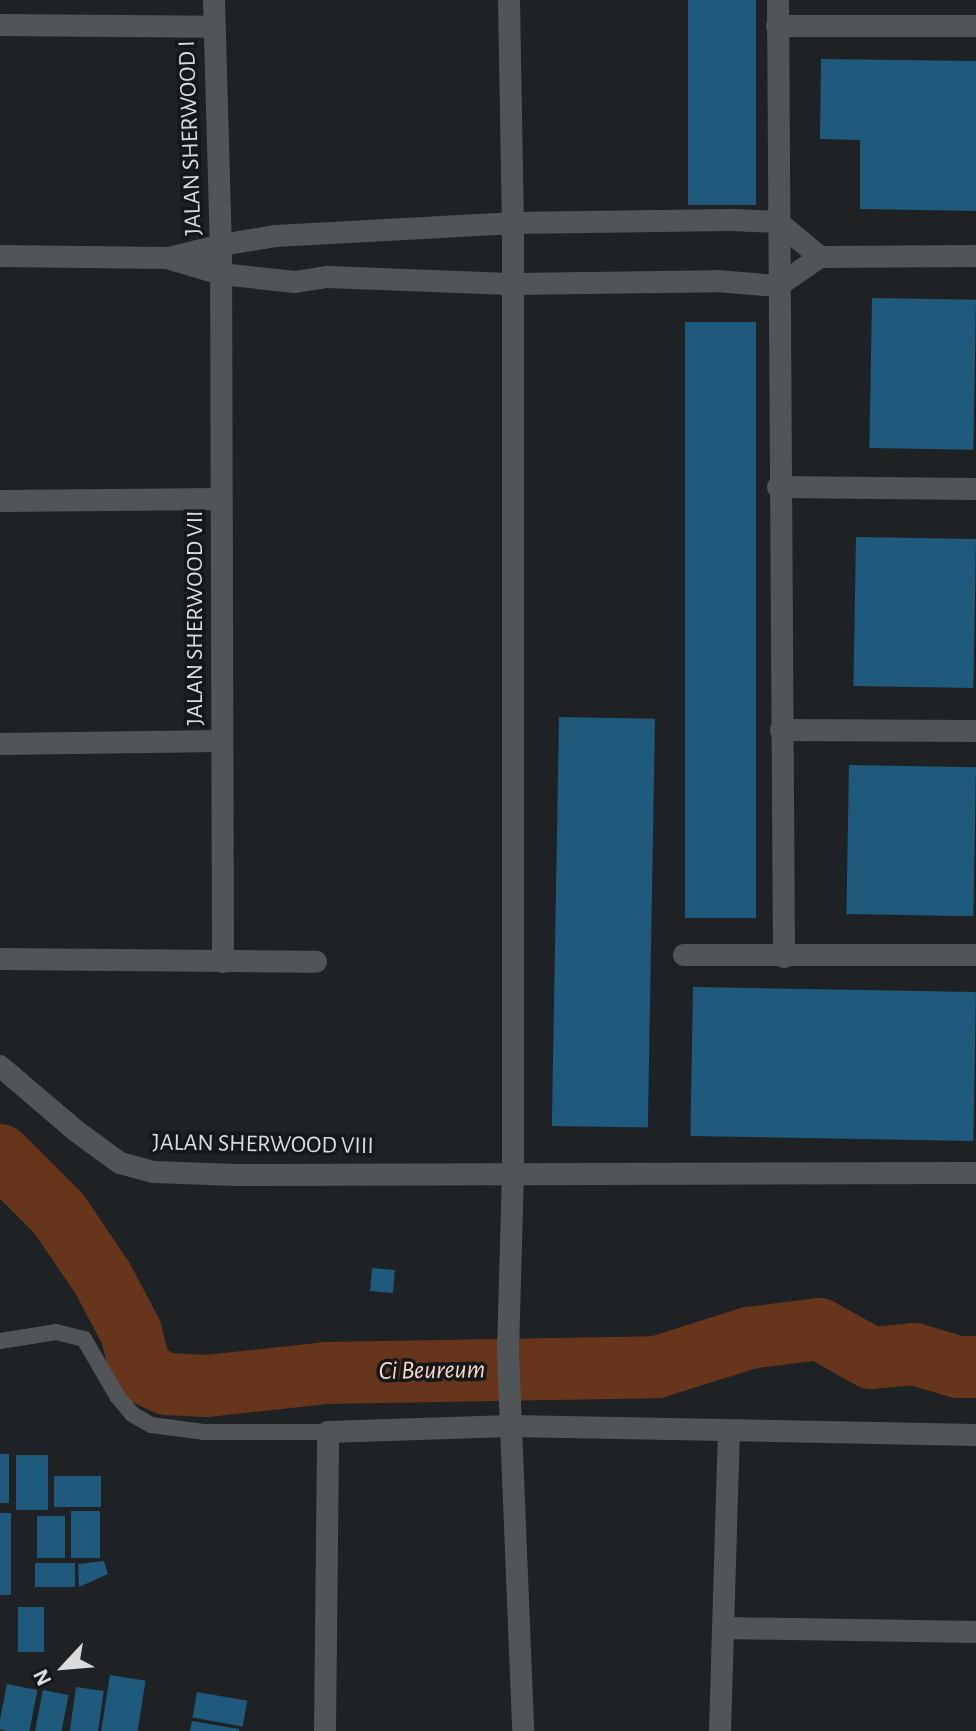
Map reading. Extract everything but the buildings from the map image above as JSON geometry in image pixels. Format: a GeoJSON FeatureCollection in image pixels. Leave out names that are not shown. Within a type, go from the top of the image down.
{"type":"FeatureCollection","features":[{"type":"Feature","properties":{"kind":"street","name":"JALAN SHERWOOD I"},"geometry":{"type":"LineString","coordinates":[[214,0],[221,274]]}},
{"type":"Feature","properties":{"kind":"street"},"geometry":{"type":"LineString","coordinates":[[509,0],[513,223],[513,1172],[508,1352],[523,1731]]}},
{"type":"Feature","properties":{"kind":"street"},"geometry":{"type":"LineString","coordinates":[[778,0],[778,487],[784,957]]}},
{"type":"Feature","properties":{"kind":"street"},"geometry":{"type":"LineString","coordinates":[[0,25],[213,27]]}},
{"type":"Feature","properties":{"kind":"street"},"geometry":{"type":"LineString","coordinates":[[777,26],[976,26]]}},
{"type":"Feature","properties":{"kind":"street"},"geometry":{"type":"LineString","coordinates":[[0,256],[169,258],[276,236],[513,223],[778,222],[820,257]]}},
{"type":"Feature","properties":{"kind":"street"},"geometry":{"type":"LineString","coordinates":[[169,258],[221,274],[295,282],[328,277],[512,284],[717,281],[778,286],[820,257],[976,256]]}},
{"type":"Feature","properties":{"kind":"street","name":"JALAN SHERWOOD VII"},"geometry":{"type":"LineString","coordinates":[[221,274],[223,962]]}},
{"type":"Feature","properties":{"kind":"street"},"geometry":{"type":"LineString","coordinates":[[778,487],[976,489]]}},
{"type":"Feature","properties":{"kind":"street"},"geometry":{"type":"LineString","coordinates":[[0,501],[221,499]]}},
{"type":"Feature","properties":{"kind":"street"},"geometry":{"type":"LineString","coordinates":[[781,730],[976,731]]}},
{"type":"Feature","properties":{"kind":"street"},"geometry":{"type":"LineString","coordinates":[[0,744],[222,741]]}},
{"type":"Feature","properties":{"kind":"street"},"geometry":{"type":"LineString","coordinates":[[684,955],[976,955]]}},
{"type":"Feature","properties":{"kind":"street"},"geometry":{"type":"LineString","coordinates":[[0,959],[316,962]]}},
{"type":"Feature","properties":{"kind":"street","name":"JALAN SHERWOOD VIII"},"geometry":{"type":"LineString","coordinates":[[0,1066],[76,1131],[120,1163],[154,1172],[236,1175],[976,1173]]}},
{"type":"Feature","properties":{"kind":"street"},"geometry":{"type":"LineString","coordinates":[[325,1731],[328,1432],[511,1426],[729,1433],[976,1435]]}},
{"type":"Feature","properties":{"kind":"street"},"geometry":{"type":"LineString","coordinates":[[720,1731],[729,1433]]}},
{"type":"Feature","properties":{"kind":"street"},"geometry":{"type":"LineString","coordinates":[[724,1628],[976,1632]]}},
{"type":"Feature","properties":{"kind":"lane"},"geometry":{"type":"LineString","coordinates":[[0,1341],[56,1332],[84,1339],[117,1396],[132,1414],[151,1425],[204,1432],[328,1432]]}},
{"type":"Feature","properties":{"kind":"waterway","name":"Ci Beureum"},"geometry":{"type":"LineString","coordinates":[[0,1155],[59,1214],[103,1279],[131,1332],[141,1372],[167,1384],[207,1386],[326,1373],[657,1367],[749,1338],[819,1329],[871,1358],[914,1354],[958,1367],[976,1367]]}}]}
